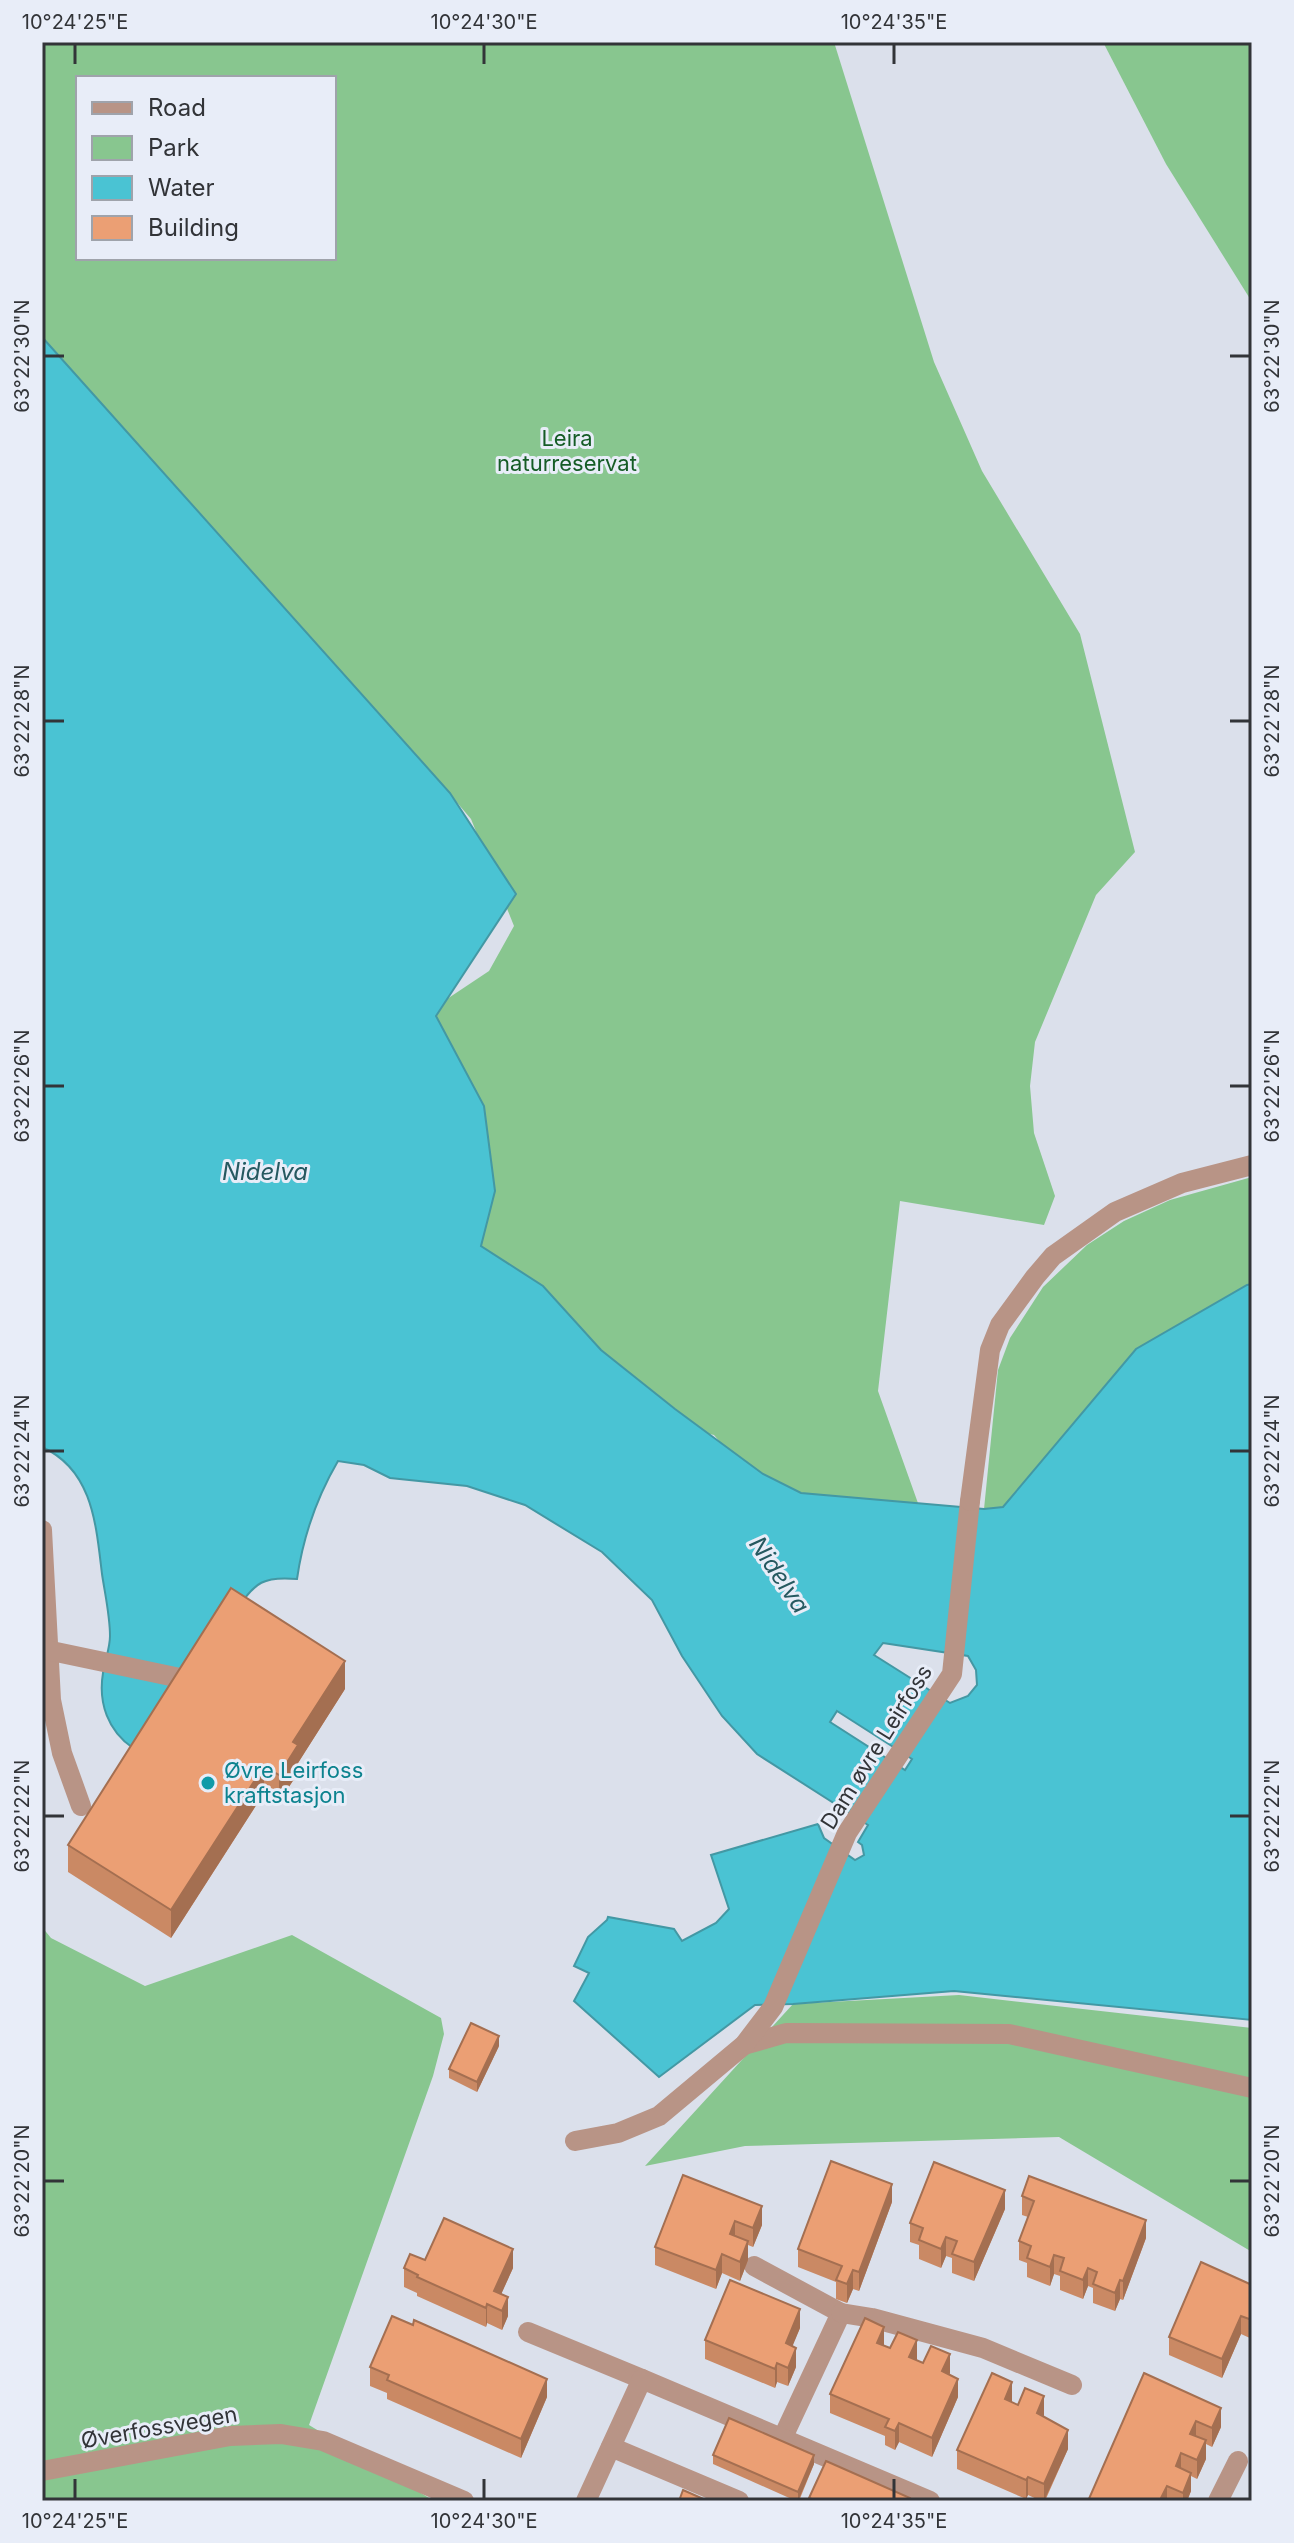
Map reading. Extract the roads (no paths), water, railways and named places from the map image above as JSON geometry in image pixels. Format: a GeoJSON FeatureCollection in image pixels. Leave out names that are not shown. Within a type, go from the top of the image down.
{"type":"FeatureCollection","features":[{"type":"Feature","properties":{"kind":"street","name":"Dam øvre Leirfoss"},"geometry":{"type":"LineString","coordinates":[[744,2045],[773,2007],[847,1833],[952,1674],[990,1350],[1000,1325],[1053,1256],[1115,1212],[1182,1183],[1252,1165]]}},
{"type":"Feature","properties":{"kind":"street"},"geometry":{"type":"LineString","coordinates":[[42,1530],[45,1650],[51,1700],[62,1753],[81,1806]]}},
{"type":"Feature","properties":{"kind":"street"},"geometry":{"type":"LineString","coordinates":[[45,1650],[180,1678]]}},
{"type":"Feature","properties":{"kind":"street"},"geometry":{"type":"LineString","coordinates":[[575,2141],[618,2133],[659,2116],[744,2045],[786,2033],[1009,2034],[1252,2088]]}},
{"type":"Feature","properties":{"kind":"street"},"geometry":{"type":"LineString","coordinates":[[754,2266],[841,2313],[872,2318],[983,2348],[1072,2385]]}},
{"type":"Feature","properties":{"kind":"street"},"geometry":{"type":"LineString","coordinates":[[783,2437],[841,2313]]}},
{"type":"Feature","properties":{"kind":"street"},"geometry":{"type":"LineString","coordinates":[[528,2332],[930,2501]]}},
{"type":"Feature","properties":{"kind":"street"},"geometry":{"type":"LineString","coordinates":[[586,2501],[642,2379]]}},
{"type":"Feature","properties":{"kind":"street","name":"Øverfossvegen"},"geometry":{"type":"LineString","coordinates":[[42,2471],[230,2436],[281,2434],[323,2441],[464,2501]]}},
{"type":"Feature","properties":{"kind":"street"},"geometry":{"type":"LineString","coordinates":[[611,2447],[739,2501]]}},
{"type":"Feature","properties":{"kind":"street"},"geometry":{"type":"LineString","coordinates":[[1218,2501],[1238,2461]]}},
{"type":"Feature","properties":{"kind":"water","name":"Nidelva"},"geometry":{"type":"Polygon","coordinates":[[[42,337],[450,793],[516,894],[436,1016],[484,1106],[495,1191],[481,1246],[543,1286],[601,1350],[675,1409],[763,1474],[801,1493],[984,1509],[1003,1507],[1136,1349],[1252,1284],[1252,2020],[954,1991],[755,2005],[659,2077],[574,2001],[589,1973],[574,1966],[588,1937],[608,1917],[674,1929],[682,1941],[716,1923],[729,1909],[711,1855],[818,1824],[824,1838],[855,1860],[864,1855],[858,1842],[868,1825],[757,1754],[722,1716],[682,1656],[652,1600],[602,1552],[525,1505],[467,1486],[390,1478],[364,1465],[338,1461],[312,1518],[297,1579],[261,1583],[249,1592],[237,1609],[223,1601],[133,1748],[111,1725],[102,1695],[110,1628],[89,1501],[72,1470],[59,1457],[42,1447],[42,337]],[[883,1643],[874,1655],[950,1703],[968,1696],[977,1685],[976,1670],[968,1656],[883,1643]],[[837,1711],[830,1722],[905,1770],[912,1759],[837,1711]]]}},
{"type":"Feature","properties":{"kind":"place","name":"Øvre Leirfoss kraftstasjon"},"geometry":{"type":"Point","coordinates":[208,1783]}},
{"type":"Feature","properties":{"kind":"park label","name":"Leira naturreservat"},"geometry":{"type":"Point","coordinates":[567,450]}}]}
